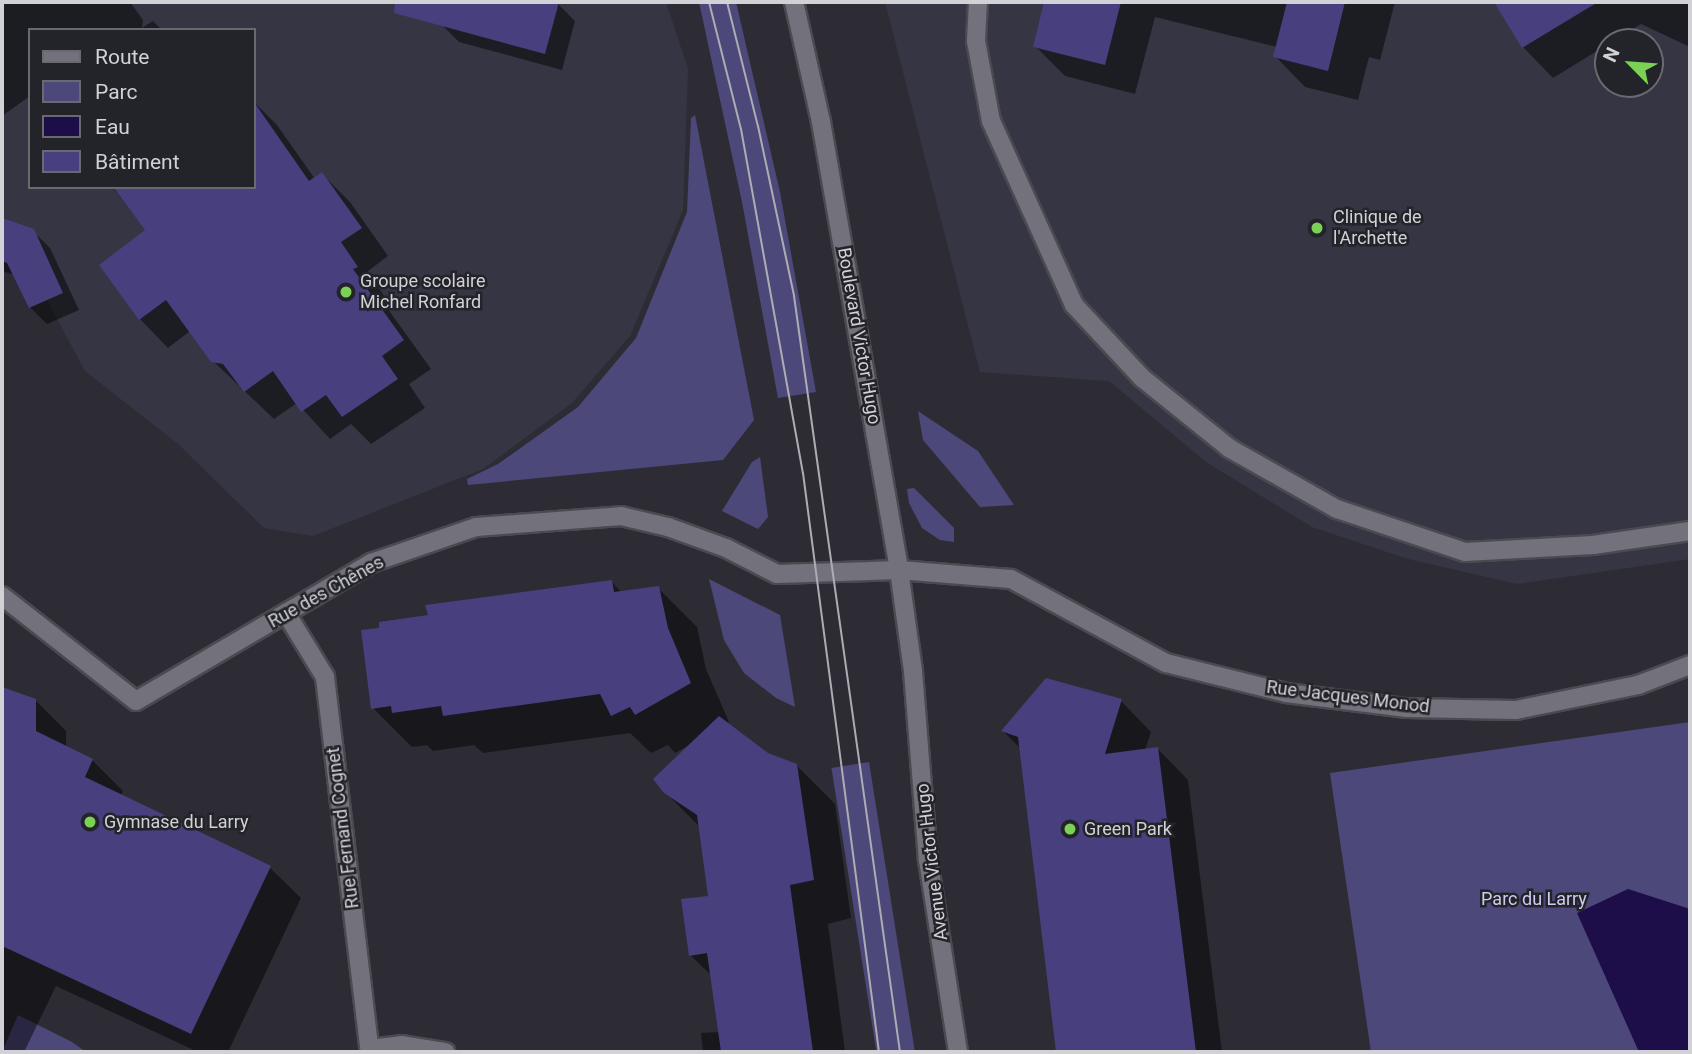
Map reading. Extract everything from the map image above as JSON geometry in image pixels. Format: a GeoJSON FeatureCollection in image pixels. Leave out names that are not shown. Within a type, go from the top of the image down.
{"type":"FeatureCollection","features":[{"type":"Feature","properties":{"kind":"street","name":"Boulevard Victor Hugo"},"geometry":{"type":"LineString","coordinates":[[794,2],[821,122],[913,671]]}},
{"type":"Feature","properties":{"kind":"street"},"geometry":{"type":"LineString","coordinates":[[978,2],[976,41],[991,121],[1074,305],[1142,378],[1229,447],[1336,509],[1465,552],[1593,545],[1690,531]]}},
{"type":"Feature","properties":{"kind":"street","name":"Rue des Chênes"},"geometry":{"type":"LineString","coordinates":[[2,596],[136,701],[371,563],[476,527],[621,516],[668,527],[726,548],[777,574],[898,570]]}},
{"type":"Feature","properties":{"kind":"street","name":"Rue Jacques Monod"},"geometry":{"type":"LineString","coordinates":[[898,570],[1012,579],[1166,663],[1286,693],[1407,708],[1516,710],[1638,685],[1690,665]]}},
{"type":"Feature","properties":{"kind":"street","name":"Rue Fernand Cognet"},"geometry":{"type":"LineString","coordinates":[[286,613],[325,677],[370,1051]]}},
{"type":"Feature","properties":{"kind":"street","name":"Avenue Victor Hugo"},"geometry":{"type":"LineString","coordinates":[[913,671],[928,860],[958,1052]]}},
{"type":"Feature","properties":{"kind":"street"},"geometry":{"type":"LineString","coordinates":[[370,1051],[401,1045],[445,1052]]}},
{"type":"Feature","properties":{"kind":"shaded area","name":"Groupe scolaire Michel Ronfard"},"geometry":{"type":"Polygon","coordinates":[[[2,2],[666,2],[688,69],[683,210],[630,336],[572,403],[483,469],[313,536],[264,528],[178,444],[85,371],[19,248],[2,244],[2,2]]]}},
{"type":"Feature","properties":{"kind":"shaded area","name":"Clinique de l'Archette"},"geometry":{"type":"Polygon","coordinates":[[[885,2],[1690,2],[1690,559],[1517,584],[1408,559],[1312,527],[1206,462],[1109,381],[980,372],[885,2]]]}},
{"type":"Feature","properties":{"kind":"green space"},"geometry":{"type":"Polygon","coordinates":[[[699,2],[736,2],[780,192],[816,392],[778,398],[742,202],[699,2]]]}},
{"type":"Feature","properties":{"kind":"green space"},"geometry":{"type":"Polygon","coordinates":[[[695,115],[754,420],[723,460],[468,485],[467,479],[498,464],[578,407],[636,338],[687,212],[691,118],[695,115]]]}},
{"type":"Feature","properties":{"kind":"green space"},"geometry":{"type":"Polygon","coordinates":[[[918,411],[978,451],[1014,505],[980,507],[923,440],[918,411]]]}},
{"type":"Feature","properties":{"kind":"green space"},"geometry":{"type":"Polygon","coordinates":[[[760,457],[768,517],[758,529],[722,511],[752,462],[760,457]]]}},
{"type":"Feature","properties":{"kind":"green space"},"geometry":{"type":"Polygon","coordinates":[[[914,488],[954,528],[954,542],[940,540],[922,528],[909,503],[907,489],[914,488]]]}},
{"type":"Feature","properties":{"kind":"green space"},"geometry":{"type":"Polygon","coordinates":[[[709,579],[780,615],[795,707],[776,698],[744,673],[724,640],[709,579]]]}},
{"type":"Feature","properties":{"kind":"green space","name":"Parc du Larry"},"geometry":{"type":"Polygon","coordinates":[[[1690,722],[1690,1052],[1371,1052],[1330,773],[1690,722]]]}},
{"type":"Feature","properties":{"kind":"green space"},"geometry":{"type":"Polygon","coordinates":[[[869,762],[915,1051],[876,1052],[831,768],[869,762]]]}},
{"type":"Feature","properties":{"kind":"green space"},"geometry":{"type":"Polygon","coordinates":[[[18,1015],[72,1042],[86,1052],[2,1052],[18,1015]]]}},
{"type":"Feature","properties":{"kind":"water"},"geometry":{"type":"Polygon","coordinates":[[[1628,889],[1690,909],[1690,1052],[1639,1052],[1577,913],[1628,889]]]}},
{"type":"Feature","properties":{"kind":"building"},"geometry":{"type":"Polygon","coordinates":[[[395,2],[559,2],[545,54],[394,13],[395,2]]]}},
{"type":"Feature","properties":{"kind":"building"},"geometry":{"type":"Polygon","coordinates":[[[1044,2],[1121,2],[1105,65],[1033,47],[1044,2]]]}},
{"type":"Feature","properties":{"kind":"building"},"geometry":{"type":"Polygon","coordinates":[[[1287,2],[1345,2],[1328,71],[1273,57],[1287,2]]]}},
{"type":"Feature","properties":{"kind":"building"},"geometry":{"type":"Polygon","coordinates":[[[1494,2],[1598,2],[1522,48],[1494,2]]]}},
{"type":"Feature","properties":{"kind":"building"},"geometry":{"type":"Polygon","coordinates":[[[256,105],[309,181],[322,172],[362,228],[341,242],[358,267],[353,269],[404,340],[382,356],[398,379],[342,417],[326,395],[301,412],[273,371],[244,392],[223,364],[211,362],[166,300],[139,320],[99,265],[145,230],[114,189],[256,189],[256,105]]]}},
{"type":"Feature","properties":{"kind":"building"},"geometry":{"type":"Polygon","coordinates":[[[2,218],[34,229],[63,293],[29,308],[7,263],[2,261],[2,218]]]}},
{"type":"Feature","properties":{"kind":"building"},"geometry":{"type":"Polygon","coordinates":[[[612,580],[614,592],[659,586],[668,628],[691,683],[635,715],[630,707],[611,716],[600,694],[443,716],[441,706],[392,713],[391,706],[371,709],[361,630],[379,628],[379,622],[428,615],[425,605],[612,580]]]}},
{"type":"Feature","properties":{"kind":"building"},"geometry":{"type":"Polygon","coordinates":[[[1046,678],[1122,699],[1105,754],[1158,747],[1196,1052],[1056,1052],[1018,737],[1001,731],[1046,678]]]}},
{"type":"Feature","properties":{"kind":"building","name":"Gymnase du Larry"},"geometry":{"type":"Polygon","coordinates":[[[2,687],[36,699],[36,731],[93,759],[85,777],[271,866],[191,1034],[2,946],[2,687]]]}},
{"type":"Feature","properties":{"kind":"building"},"geometry":{"type":"Polygon","coordinates":[[[719,716],[768,753],[797,764],[814,880],[790,885],[813,1052],[721,1052],[707,953],[689,956],[681,899],[708,896],[697,815],[664,793],[653,779],[719,716]]]}},
{"type":"Feature","properties":{"kind":"tram line"},"geometry":{"type":"LineString","coordinates":[[709,2],[741,129],[803,473],[879,1052]]}},
{"type":"Feature","properties":{"kind":"tram line"},"geometry":{"type":"LineString","coordinates":[[727,2],[758,126],[794,296],[900,1052]]}},
{"type":"Feature","properties":{"kind":"place","name":"Clinique de l'Archette"},"geometry":{"type":"Point","coordinates":[1317,228]}},
{"type":"Feature","properties":{"kind":"place","name":"Groupe scolaire Michel Ronfard"},"geometry":{"type":"Point","coordinates":[346,292]}},
{"type":"Feature","properties":{"kind":"place","name":"Gymnase du Larry"},"geometry":{"type":"Point","coordinates":[90,822]}},
{"type":"Feature","properties":{"kind":"place","name":"Green Park"},"geometry":{"type":"Point","coordinates":[1070,829]}}]}
